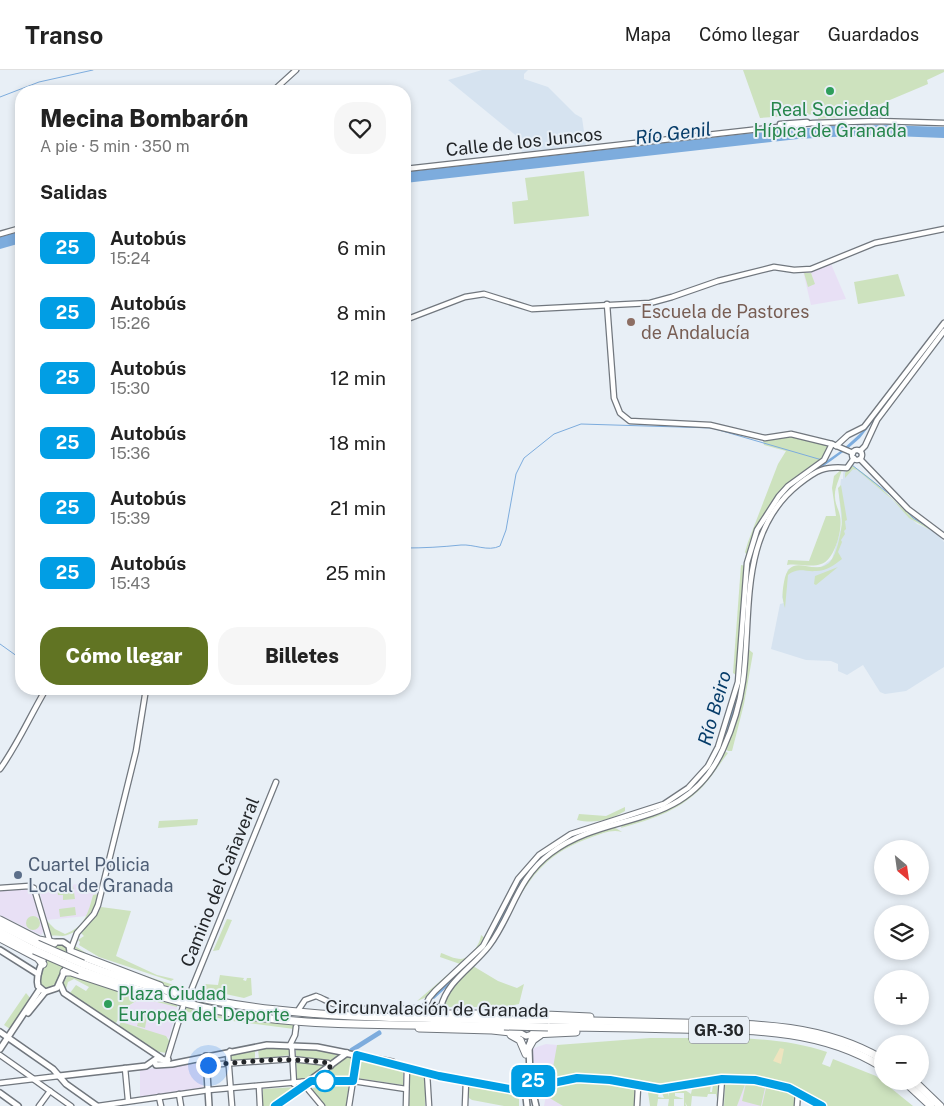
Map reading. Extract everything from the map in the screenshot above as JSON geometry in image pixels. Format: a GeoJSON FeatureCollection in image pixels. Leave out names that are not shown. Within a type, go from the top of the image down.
{"type":"FeatureCollection","features":[{"type":"Feature","properties":{"kind":"highway"},"geometry":{"type":"LineString","coordinates":[[0,920],[37,945],[53,943]]}},
{"type":"Feature","properties":{"kind":"highway","name":"Circunvalación de Granada"},"geometry":{"type":"LineString","coordinates":[[0,925],[82,967],[175,1000],[218,1010],[273,1019],[548,1024],[789,1033],[810,1037],[849,1049],[874,1063]]}},
{"type":"Feature","properties":{"kind":"highway","name":"Circunvalación de Granada"},"geometry":{"type":"LineString","coordinates":[[0,932],[37,945]]}},
{"type":"Feature","properties":{"kind":"highway"},"geometry":{"type":"LineString","coordinates":[[37,945],[47,933]]}},
{"type":"Feature","properties":{"kind":"highway"},"geometry":{"type":"LineString","coordinates":[[0,938],[36,957],[42,964]]}},
{"type":"Feature","properties":{"kind":"highway"},"geometry":{"type":"LineString","coordinates":[[71,950],[188,995]]}},
{"type":"Feature","properties":{"kind":"highway","name":"Circunvalación de Granada"},"geometry":{"type":"LineString","coordinates":[[82,967],[147,987],[287,1013],[387,1020]]}},
{"type":"Feature","properties":{"kind":"highway"},"geometry":{"type":"LineString","coordinates":[[64,972],[71,972],[135,994],[165,1001],[175,1000]]}},
{"type":"Feature","properties":{"kind":"highway"},"geometry":{"type":"LineString","coordinates":[[387,1020],[393,1015],[518,1014]]}},
{"type":"Feature","properties":{"kind":"highway"},"geometry":{"type":"LineString","coordinates":[[533,1014],[612,1018],[620,1021]]}},
{"type":"Feature","properties":{"kind":"highway"},"geometry":{"type":"LineString","coordinates":[[387,1020],[418,1028],[518,1032]]}},
{"type":"Feature","properties":{"kind":"highway","name":"Circunvalación de Granada"},"geometry":{"type":"LineString","coordinates":[[548,1024],[620,1021],[745,1024],[793,1028],[831,1036],[874,1055]]}},
{"type":"Feature","properties":{"kind":"highway"},"geometry":{"type":"LineString","coordinates":[[534,1032],[618,1031],[633,1028]]}},
{"type":"Feature","properties":{"kind":"highway"},"geometry":{"type":"LineString","coordinates":[[497,1030],[517,1038],[527,1051],[535,1037],[555,1032]]}},
{"type":"Feature","properties":{"kind":"highway"},"geometry":{"type":"LineString","coordinates":[[914,1090],[931,1106]]}},
{"type":"Feature","properties":{"kind":"highway"},"geometry":{"type":"LineString","coordinates":[[923,1090],[940,1106]]}},
{"type":"Feature","properties":{"kind":"main road"},"geometry":{"type":"LineString","coordinates":[[52,991],[60,983],[71,950],[65,942],[53,943],[38,974],[37,984],[42,990],[66,996],[113,1030],[121,1033]]}},
{"type":"Feature","properties":{"kind":"main road"},"geometry":{"type":"LineString","coordinates":[[0,950],[38,974]]}},
{"type":"Feature","properties":{"kind":"main road"},"geometry":{"type":"LineString","coordinates":[[60,983],[64,993],[121,1033],[150,1052],[175,1063],[256,1046],[295,1046],[357,1055],[407,1067],[429,1075],[445,1076]]}},
{"type":"Feature","properties":{"kind":"main road"},"geometry":{"type":"LineString","coordinates":[[0,1049],[42,990]]}},
{"type":"Feature","properties":{"kind":"main road"},"geometry":{"type":"LineString","coordinates":[[518,1014],[524,1010],[533,1014]]}},
{"type":"Feature","properties":{"kind":"main road"},"geometry":{"type":"LineString","coordinates":[[0,1032],[55,1070],[56,1076],[98,1106]]}},
{"type":"Feature","properties":{"kind":"main road"},"geometry":{"type":"LineString","coordinates":[[521,1091],[526,1081],[527,1051],[534,1032],[518,1032],[526,1046],[527,1051],[530,1076],[538,1086],[538,1092],[534,1096],[526,1097]]}},
{"type":"Feature","properties":{"kind":"main road"},"geometry":{"type":"LineString","coordinates":[[150,1052],[156,1064],[165,1060]]}},
{"type":"Feature","properties":{"kind":"main road"},"geometry":{"type":"LineString","coordinates":[[275,1106],[331,1066],[343,1054]]}},
{"type":"Feature","properties":{"kind":"main road"},"geometry":{"type":"LineString","coordinates":[[206,1056],[210,1106]]}},
{"type":"Feature","properties":{"kind":"main road"},"geometry":{"type":"LineString","coordinates":[[56,1076],[146,1066],[154,1061]]}},
{"type":"Feature","properties":{"kind":"main road"},"geometry":{"type":"LineString","coordinates":[[388,1062],[418,1067],[466,1081],[521,1091],[526,1097],[527,1106]]}},
{"type":"Feature","properties":{"kind":"main road"},"geometry":{"type":"LineString","coordinates":[[407,1067],[418,1067],[429,1075]]}},
{"type":"Feature","properties":{"kind":"main road"},"geometry":{"type":"LineString","coordinates":[[526,1081],[533,1081]]}},
{"type":"Feature","properties":{"kind":"main road"},"geometry":{"type":"LineString","coordinates":[[0,1093],[18,1106]]}},
{"type":"Feature","properties":{"kind":"main road"},"geometry":{"type":"LineString","coordinates":[[534,1096],[536,1106]]}},
{"type":"Feature","properties":{"kind":"main road"},"geometry":{"type":"LineString","coordinates":[[0,1097],[13,1106]]}},
{"type":"Feature","properties":{"kind":"street"},"geometry":{"type":"LineString","coordinates":[[280,85],[296,70]]}},
{"type":"Feature","properties":{"kind":"street","name":"Calle de los Juncos"},"geometry":{"type":"LineString","coordinates":[[411,168],[773,127],[796,121],[813,123],[878,121],[944,124]]}},
{"type":"Feature","properties":{"kind":"street"},"geometry":{"type":"LineString","coordinates":[[411,318],[465,298],[484,294],[532,309],[638,304],[661,300],[718,280],[774,267],[794,270],[811,269],[875,243],[944,229]]}},
{"type":"Feature","properties":{"kind":"street"},"geometry":{"type":"LineString","coordinates":[[0,234],[15,230]]}},
{"type":"Feature","properties":{"kind":"street"},"geometry":{"type":"LineString","coordinates":[[607,304],[614,398],[616,407],[624,418],[637,422],[710,425],[765,438],[791,434],[845,449],[860,459],[908,509],[944,536]]}},
{"type":"Feature","properties":{"kind":"street"},"geometry":{"type":"LineString","coordinates":[[425,1007],[435,991],[444,985],[483,946],[518,879],[539,855],[572,834],[664,804],[688,788],[708,766],[718,747],[738,682],[747,563],[754,536],[763,518],[788,486],[824,460],[834,445],[864,427],[944,323]]}},
{"type":"Feature","properties":{"kind":"street"},"geometry":{"type":"LineString","coordinates":[[299,1009],[305,1000],[316,996],[334,1004],[350,1007],[407,1010],[441,1007],[447,990],[492,942],[522,882],[543,859],[574,839],[667,808],[685,797],[707,775],[723,750],[741,692],[753,564],[762,532],[774,509],[791,490],[821,469],[846,468],[856,450],[860,451],[865,446],[877,420],[944,331]]}},
{"type":"Feature","properties":{"kind":"street"},"geometry":{"type":"LineString","coordinates":[[860,451],[862,455],[860,459]]}},
{"type":"Feature","properties":{"kind":"street"},"geometry":{"type":"LineString","coordinates":[[0,769],[16,746],[29,715],[42,695]]}},
{"type":"Feature","properties":{"kind":"street"},"geometry":{"type":"LineString","coordinates":[[71,950],[77,933],[94,914],[98,905],[136,750],[145,695]]}},
{"type":"Feature","properties":{"kind":"street","name":"Camino del Cañaveral"},"geometry":{"type":"LineString","coordinates":[[188,995],[276,782]]}},
{"type":"Feature","properties":{"kind":"street"},"geometry":{"type":"LineString","coordinates":[[0,888],[29,886],[34,888],[47,933],[53,943]]}},
{"type":"Feature","properties":{"kind":"street"},"geometry":{"type":"LineString","coordinates":[[165,1060],[183,1007]]}},
{"type":"Feature","properties":{"kind":"street"},"geometry":{"type":"LineString","coordinates":[[294,1084],[292,1059],[296,1027]]}},
{"type":"Feature","properties":{"kind":"street"},"geometry":{"type":"LineString","coordinates":[[295,1035],[295,1046]]}},
{"type":"Feature","properties":{"kind":"street"},"geometry":{"type":"LineString","coordinates":[[228,1053],[232,1106]]}},
{"type":"Feature","properties":{"kind":"street"},"geometry":{"type":"LineString","coordinates":[[0,1055],[71,1106]]}},
{"type":"Feature","properties":{"kind":"street"},"geometry":{"type":"LineString","coordinates":[[349,1106],[357,1055]]}},
{"type":"Feature","properties":{"kind":"street"},"geometry":{"type":"LineString","coordinates":[[208,1065],[292,1059],[328,1063],[331,1066]]}},
{"type":"Feature","properties":{"kind":"street"},"geometry":{"type":"LineString","coordinates":[[406,1106],[407,1067]]}},
{"type":"Feature","properties":{"kind":"street"},"geometry":{"type":"LineString","coordinates":[[124,1068],[128,1100]]}},
{"type":"Feature","properties":{"kind":"street"},"geometry":{"type":"LineString","coordinates":[[428,1106],[429,1075]]}},
{"type":"Feature","properties":{"kind":"street"},"geometry":{"type":"LineString","coordinates":[[0,1083],[56,1076]]}},
{"type":"Feature","properties":{"kind":"street"},"geometry":{"type":"LineString","coordinates":[[538,1086],[566,1079],[588,1078],[610,1080],[638,1087],[672,1089],[722,1079],[766,1082],[798,1092],[822,1106]]}},
{"type":"Feature","properties":{"kind":"street"},"geometry":{"type":"LineString","coordinates":[[720,1106],[722,1079]]}},
{"type":"Feature","properties":{"kind":"street"},"geometry":{"type":"LineString","coordinates":[[311,1081],[353,1081],[406,1088]]}},
{"type":"Feature","properties":{"kind":"street"},"geometry":{"type":"LineString","coordinates":[[465,1106],[466,1081]]}},
{"type":"Feature","properties":{"kind":"street"},"geometry":{"type":"LineString","coordinates":[[98,1106],[128,1100],[210,1090],[294,1084],[302,1085],[322,1106]]}},
{"type":"Feature","properties":{"kind":"street"},"geometry":{"type":"LineString","coordinates":[[259,1086],[260,1106]]}},
{"type":"Feature","properties":{"kind":"street"},"geometry":{"type":"LineString","coordinates":[[637,1106],[638,1087]]}},
{"type":"Feature","properties":{"kind":"street"},"geometry":{"type":"LineString","coordinates":[[39,1106],[50,1091]]}},
{"type":"Feature","properties":{"kind":"street"},"geometry":{"type":"LineString","coordinates":[[797,1106],[798,1092]]}},
{"type":"Feature","properties":{"kind":"street"},"geometry":{"type":"LineString","coordinates":[[179,1094],[181,1106]]}},
{"type":"Feature","properties":{"kind":"street"},"geometry":{"type":"LineString","coordinates":[[159,1096],[160,1106]]}},
{"type":"Feature","properties":{"kind":"shaded area"},"geometry":{"type":"Polygon","coordinates":[[[482,70],[528,70],[524,74],[524,79],[548,87],[575,114],[582,118],[586,145],[522,153],[519,138],[448,80],[482,70]]]}},
{"type":"Feature","properties":{"kind":"shaded area"},"geometry":{"type":"Polygon","coordinates":[[[831,264],[846,299],[811,305],[803,271],[831,264]]]}},
{"type":"Feature","properties":{"kind":"shaded area"},"geometry":{"type":"Polygon","coordinates":[[[849,466],[859,471],[880,488],[917,524],[935,532],[944,542],[944,667],[906,691],[885,694],[880,692],[863,665],[847,675],[838,671],[838,664],[831,661],[806,660],[771,649],[780,604],[784,603],[782,597],[788,569],[821,567],[832,559],[842,525],[839,497],[841,479],[843,479],[843,473],[849,466]]]}},
{"type":"Feature","properties":{"kind":"shaded area"},"geometry":{"type":"Polygon","coordinates":[[[98,882],[97,894],[93,895],[87,916],[46,920],[39,888],[98,882]]]}},
{"type":"Feature","properties":{"kind":"shaded area"},"geometry":{"type":"Polygon","coordinates":[[[27,888],[30,892],[34,893],[44,930],[41,935],[0,915],[0,890],[27,888]]]}},
{"type":"Feature","properties":{"kind":"shaded area"},"geometry":{"type":"Polygon","coordinates":[[[141,998],[177,1007],[169,1038],[121,1022],[126,1008],[141,998]]]}},
{"type":"Feature","properties":{"kind":"shaded area"},"geometry":{"type":"Polygon","coordinates":[[[546,1044],[557,1045],[556,1060],[551,1079],[539,1080],[533,1076],[531,1049],[546,1044]]]}},
{"type":"Feature","properties":{"kind":"shaded area"},"geometry":{"type":"Polygon","coordinates":[[[197,1063],[202,1067],[203,1089],[140,1097],[140,1070],[197,1063]]]}},
{"type":"Feature","properties":{"kind":"shaded area"},"geometry":{"type":"Polygon","coordinates":[[[746,1082],[774,1086],[767,1106],[737,1106],[746,1082]]]}},
{"type":"Feature","properties":{"kind":"shaded area"},"geometry":{"type":"Polygon","coordinates":[[[546,1096],[563,1106],[544,1106],[546,1096]]]}},
{"type":"Feature","properties":{"kind":"green space","name":"Real Sociedad Hípica de Granada"},"geometry":{"type":"Polygon","coordinates":[[[743,70],[944,70],[944,72],[927,80],[928,84],[878,105],[868,115],[818,119],[818,114],[760,118],[743,70]]]}},
{"type":"Feature","properties":{"kind":"green space"},"geometry":{"type":"Polygon","coordinates":[[[584,171],[589,216],[514,224],[512,202],[528,200],[525,178],[584,171]]]}},
{"type":"Feature","properties":{"kind":"green space"},"geometry":{"type":"Polygon","coordinates":[[[804,273],[811,273],[815,284],[808,287],[804,273]]]}},
{"type":"Feature","properties":{"kind":"green space"},"geometry":{"type":"Polygon","coordinates":[[[898,274],[905,296],[858,304],[854,282],[898,274]]]}},
{"type":"Feature","properties":{"kind":"green space"},"geometry":{"type":"Polygon","coordinates":[[[788,435],[829,445],[823,459],[781,491],[771,503],[754,534],[747,556],[745,552],[748,542],[778,464],[786,451],[764,445],[763,440],[788,435]]]}},
{"type":"Feature","properties":{"kind":"green space"},"geometry":{"type":"Polygon","coordinates":[[[851,465],[868,476],[911,516],[930,530],[909,518],[893,500],[857,470],[853,469],[845,478],[845,473],[851,465]]]}},
{"type":"Feature","properties":{"kind":"green space"},"geometry":{"type":"Polygon","coordinates":[[[842,469],[835,494],[841,521],[834,550],[826,561],[821,564],[813,566],[787,565],[788,560],[809,561],[826,516],[836,516],[832,488],[834,476],[842,469]]]}},
{"type":"Feature","properties":{"kind":"green space"},"geometry":{"type":"Polygon","coordinates":[[[841,485],[847,520],[845,521],[845,534],[841,540],[838,552],[842,559],[824,570],[799,570],[788,575],[785,608],[783,586],[787,572],[791,567],[797,565],[823,566],[830,562],[834,556],[841,528],[842,516],[838,488],[841,485]]]}},
{"type":"Feature","properties":{"kind":"green space"},"geometry":{"type":"Polygon","coordinates":[[[741,565],[746,566],[736,675],[733,673],[741,565]]]}},
{"type":"Feature","properties":{"kind":"green space"},"geometry":{"type":"Polygon","coordinates":[[[838,567],[816,585],[814,584],[815,576],[838,567]]]}},
{"type":"Feature","properties":{"kind":"green space"},"geometry":{"type":"Polygon","coordinates":[[[748,649],[753,653],[744,704],[732,751],[728,751],[725,748],[734,723],[748,649]]]}},
{"type":"Feature","properties":{"kind":"green space"},"geometry":{"type":"Polygon","coordinates":[[[724,751],[728,753],[705,784],[687,801],[656,817],[621,828],[622,825],[648,817],[677,804],[724,751]]]}},
{"type":"Feature","properties":{"kind":"green space"},"geometry":{"type":"Polygon","coordinates":[[[625,807],[625,811],[608,819],[590,822],[577,820],[579,814],[606,816],[625,807]]]}},
{"type":"Feature","properties":{"kind":"green space"},"geometry":{"type":"Polygon","coordinates":[[[198,819],[197,825],[158,828],[159,821],[198,819]]]}},
{"type":"Feature","properties":{"kind":"green space"},"geometry":{"type":"Polygon","coordinates":[[[614,827],[622,832],[610,831],[592,837],[577,843],[553,857],[535,875],[512,911],[509,910],[528,878],[551,855],[579,840],[614,827]]]}},
{"type":"Feature","properties":{"kind":"green space"},"geometry":{"type":"Polygon","coordinates":[[[73,886],[75,899],[63,900],[63,895],[58,895],[57,888],[73,886]]]}},
{"type":"Feature","properties":{"kind":"green space"},"geometry":{"type":"Polygon","coordinates":[[[98,894],[91,914],[82,926],[70,934],[51,936],[46,920],[55,929],[65,934],[72,931],[85,919],[93,895],[98,894]]]}},
{"type":"Feature","properties":{"kind":"green space"},"geometry":{"type":"Polygon","coordinates":[[[75,907],[76,915],[60,917],[59,909],[75,907]]]}},
{"type":"Feature","properties":{"kind":"green space"},"geometry":{"type":"Polygon","coordinates":[[[101,907],[131,911],[116,956],[157,975],[174,979],[171,981],[99,957],[79,945],[80,942],[78,940],[84,936],[81,933],[96,916],[101,907]]]}},
{"type":"Feature","properties":{"kind":"green space"},"geometry":{"type":"Polygon","coordinates":[[[33,916],[38,918],[40,923],[38,928],[33,930],[28,928],[26,923],[28,918],[33,916]]]}},
{"type":"Feature","properties":{"kind":"green space"},"geometry":{"type":"Polygon","coordinates":[[[227,919],[232,920],[219,950],[213,951],[227,919]]]}},
{"type":"Feature","properties":{"kind":"green space"},"geometry":{"type":"Polygon","coordinates":[[[481,935],[486,939],[478,950],[427,997],[417,1001],[460,964],[440,957],[441,953],[456,958],[465,958],[474,950],[481,935]]]}},
{"type":"Feature","properties":{"kind":"green space"},"geometry":{"type":"Polygon","coordinates":[[[58,944],[67,947],[67,959],[60,978],[52,987],[47,989],[40,985],[40,978],[53,948],[58,944]]]}},
{"type":"Feature","properties":{"kind":"green space"},"geometry":{"type":"Polygon","coordinates":[[[75,946],[97,960],[183,988],[188,992],[153,983],[77,954],[75,946]]]}},
{"type":"Feature","properties":{"kind":"green space"},"geometry":{"type":"Polygon","coordinates":[[[473,966],[498,981],[517,988],[524,984],[519,1004],[505,1007],[444,1007],[447,991],[473,966]]]}},
{"type":"Feature","properties":{"kind":"green space","name":"Plaza Ciudad Europea del Deporte"},"geometry":{"type":"Polygon","coordinates":[[[68,975],[131,995],[177,1005],[177,1007],[141,998],[128,1006],[124,1014],[121,1014],[116,1023],[113,1023],[70,993],[76,985],[86,991],[89,987],[74,979],[68,982],[66,989],[63,984],[68,975]]]}},
{"type":"Feature","properties":{"kind":"green space"},"geometry":{"type":"Polygon","coordinates":[[[220,975],[244,978],[243,980],[246,981],[247,978],[251,978],[252,995],[244,998],[202,989],[204,984],[218,985],[220,975]]]}},
{"type":"Feature","properties":{"kind":"green space"},"geometry":{"type":"Polygon","coordinates":[[[26,993],[31,999],[10,1029],[4,1025],[26,993]]]}},
{"type":"Feature","properties":{"kind":"green space"},"geometry":{"type":"Polygon","coordinates":[[[184,1007],[225,1015],[295,1024],[294,1029],[233,1021],[183,1011],[184,1007]]]}},
{"type":"Feature","properties":{"kind":"green space"},"geometry":{"type":"Polygon","coordinates":[[[141,1010],[148,1012],[145,1028],[137,1026],[141,1010]]]}},
{"type":"Feature","properties":{"kind":"green space"},"geometry":{"type":"Polygon","coordinates":[[[121,1022],[166,1036],[170,1042],[166,1053],[150,1050],[118,1027],[121,1022]]]}},
{"type":"Feature","properties":{"kind":"green space"},"geometry":{"type":"Polygon","coordinates":[[[650,1038],[740,1038],[784,1042],[827,1052],[822,1064],[830,1067],[833,1059],[874,1075],[874,1090],[893,1090],[913,1106],[827,1106],[802,1090],[789,1085],[775,1080],[746,1075],[717,1076],[667,1086],[643,1084],[600,1075],[551,1079],[557,1045],[650,1038]]]}},
{"type":"Feature","properties":{"kind":"green space"},"geometry":{"type":"Polygon","coordinates":[[[290,1048],[290,1055],[259,1059],[258,1049],[290,1048]]]}},
{"type":"Feature","properties":{"kind":"green space"},"geometry":{"type":"Polygon","coordinates":[[[296,1048],[312,1048],[340,1056],[331,1061],[296,1056],[296,1048]]]}},
{"type":"Feature","properties":{"kind":"green space"},"geometry":{"type":"Polygon","coordinates":[[[255,1049],[255,1059],[231,1061],[230,1055],[255,1049]]]}},
{"type":"Feature","properties":{"kind":"green space"},"geometry":{"type":"Polygon","coordinates":[[[347,1057],[353,1058],[350,1078],[321,1077],[347,1057]]]}},
{"type":"Feature","properties":{"kind":"green space"},"geometry":{"type":"Polygon","coordinates":[[[360,1059],[403,1068],[403,1085],[357,1078],[360,1059]]]}},
{"type":"Feature","properties":{"kind":"green space"},"geometry":{"type":"Polygon","coordinates":[[[296,1061],[325,1065],[307,1079],[297,1080],[296,1061]]]}},
{"type":"Feature","properties":{"kind":"green space"},"geometry":{"type":"Polygon","coordinates":[[[410,1072],[425,1075],[425,1106],[409,1106],[410,1072]]]}},
{"type":"Feature","properties":{"kind":"green space"},"geometry":{"type":"Polygon","coordinates":[[[577,1081],[611,1083],[635,1089],[634,1106],[563,1106],[546,1096],[547,1087],[577,1081]]]}},
{"type":"Feature","properties":{"kind":"green space"},"geometry":{"type":"Polygon","coordinates":[[[725,1082],[746,1082],[737,1106],[724,1106],[725,1082]]]}},
{"type":"Feature","properties":{"kind":"green space"},"geometry":{"type":"Polygon","coordinates":[[[718,1083],[717,1099],[716,1094],[708,1094],[707,1097],[692,1096],[691,1106],[687,1106],[685,1102],[686,1106],[684,1106],[684,1099],[674,1099],[674,1106],[668,1106],[669,1099],[658,1099],[657,1106],[650,1106],[648,1092],[659,1092],[658,1097],[664,1098],[662,1093],[668,1093],[668,1097],[669,1092],[685,1090],[691,1094],[692,1089],[711,1084],[710,1092],[712,1092],[713,1084],[718,1083]],[[675,1093],[675,1096],[684,1099],[684,1093],[675,1093]]]}},
{"type":"Feature","properties":{"kind":"green space"},"geometry":{"type":"Polygon","coordinates":[[[746,1083],[765,1088],[761,1106],[742,1101],[746,1083]]]}},
{"type":"Feature","properties":{"kind":"green space"},"geometry":{"type":"Polygon","coordinates":[[[325,1084],[349,1084],[346,1106],[326,1106],[311,1089],[325,1084]]]}},
{"type":"Feature","properties":{"kind":"green space"},"geometry":{"type":"Polygon","coordinates":[[[468,1086],[519,1095],[519,1106],[504,1106],[472,1100],[469,1098],[468,1086]]]}},
{"type":"Feature","properties":{"kind":"green space"},"geometry":{"type":"Polygon","coordinates":[[[774,1086],[794,1093],[794,1106],[762,1106],[766,1088],[772,1089],[774,1086]]]}},
{"type":"Feature","properties":{"kind":"green space"},"geometry":{"type":"Polygon","coordinates":[[[296,1087],[271,1106],[263,1106],[263,1089],[296,1087]]]}},
{"type":"Feature","properties":{"kind":"sand"},"geometry":{"type":"Polygon","coordinates":[[[780,1048],[784,1049],[781,1064],[773,1061],[780,1048]]]}},
{"type":"Feature","properties":{"kind":"sand"},"geometry":{"type":"Polygon","coordinates":[[[527,1083],[531,1083],[535,1089],[531,1095],[527,1095],[523,1091],[523,1087],[527,1083]]]}},
{"type":"Feature","properties":{"kind":"water"},"geometry":{"type":"Polygon","coordinates":[[[833,126],[944,127],[944,138],[867,135],[798,139],[411,182],[411,171],[771,131],[833,126]]]}},
{"type":"Feature","properties":{"kind":"water"},"geometry":{"type":"Polygon","coordinates":[[[15,233],[15,245],[0,249],[0,237],[15,233]]]}},
{"type":"Feature","properties":{"kind":"water"},"geometry":{"type":"Polygon","coordinates":[[[944,325],[944,329],[860,438],[784,497],[773,509],[759,532],[751,561],[743,669],[739,692],[727,735],[718,756],[705,775],[674,802],[655,810],[636,817],[577,836],[546,854],[526,876],[485,947],[457,978],[434,999],[432,998],[484,946],[520,879],[541,855],[572,835],[644,814],[674,800],[687,790],[718,752],[738,689],[749,563],[758,532],[772,506],[791,486],[842,450],[864,430],[944,325]]]}},
{"type":"Feature","properties":{"kind":"waterway"},"geometry":{"type":"LineString","coordinates":[[31,85],[93,70]]}},
{"type":"Feature","properties":{"kind":"waterway"},"geometry":{"type":"LineString","coordinates":[[0,97],[15,91]]}},
{"type":"Feature","properties":{"kind":"waterway"},"geometry":{"type":"LineString","coordinates":[[411,548],[466,545],[495,548],[500,546],[506,530],[516,474],[524,458],[554,434],[581,424],[712,428],[822,460]]}},
{"type":"Feature","properties":{"kind":"waterway"},"geometry":{"type":"LineString","coordinates":[[852,465],[893,497]]}},
{"type":"Feature","properties":{"kind":"waterway"},"geometry":{"type":"LineString","coordinates":[[901,505],[913,518],[928,527]]}},
{"type":"Feature","properties":{"kind":"waterway"},"geometry":{"type":"LineString","coordinates":[[0,644],[15,655]]}},
{"type":"Feature","properties":{"kind":"waterway","name":"Río Beiro"},"geometry":{"type":"LineString","coordinates":[[352,1050],[379,1033]]}},
{"type":"Feature","properties":{"kind":"bus line","name":"25"},"geometry":{"type":"LineString","coordinates":[[275,1106],[311,1081],[353,1081],[357,1055],[439,1076],[521,1091],[523,1084],[529,1080],[535,1082],[538,1086],[566,1079],[599,1078],[638,1087],[672,1089],[722,1079],[755,1080],[789,1088],[822,1106]]}},
{"type":"Feature","properties":{"kind":"place","name":"Real Sociedad Hípica de Granada"},"geometry":{"type":"Point","coordinates":[830,91]}},
{"type":"Feature","properties":{"kind":"place","name":"Escuela de Pastores de Andalucía"},"geometry":{"type":"Point","coordinates":[631,322]}},
{"type":"Feature","properties":{"kind":"place","name":"Cuartel Policia Local de Granada"},"geometry":{"type":"Point","coordinates":[18,875]}},
{"type":"Feature","properties":{"kind":"place","name":"Plaza Ciudad Europea del Deporte"},"geometry":{"type":"Point","coordinates":[108,1004]}},
{"type":"Feature","properties":{"kind":"route"},"geometry":{"type":"LineString","coordinates":[[208,1065],[287,1059],[314,1061],[328,1063],[331,1066],[327,1069],[325,1081]]}},
{"type":"Feature","properties":{"kind":"water label","name":"Río Genil"},"geometry":{"type":"Point","coordinates":[673,133]}}]}
